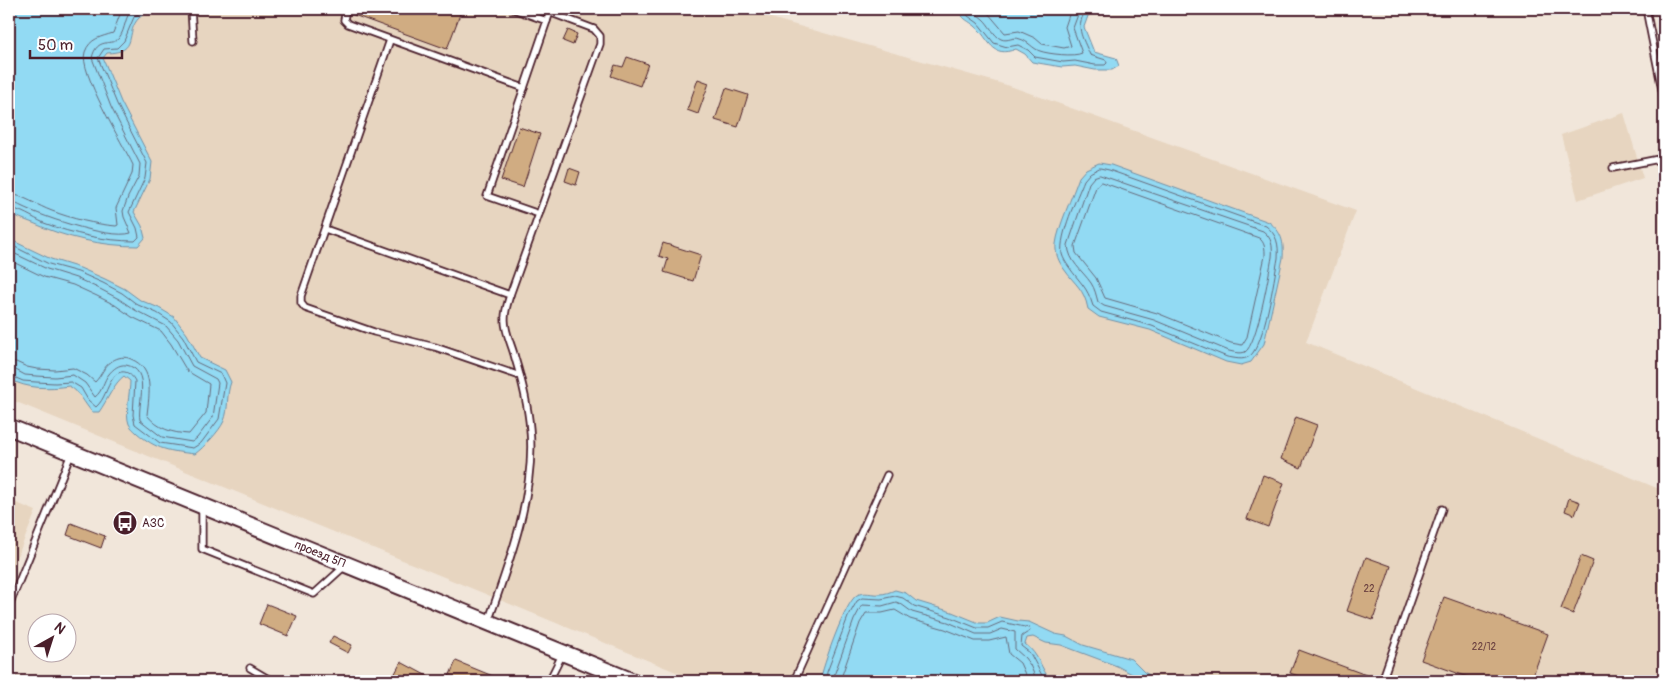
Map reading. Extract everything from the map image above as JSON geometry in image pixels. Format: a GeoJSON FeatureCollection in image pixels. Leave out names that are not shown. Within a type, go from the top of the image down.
{"type":"FeatureCollection","features":[{"type":"Feature","properties":{"kind":"street","name":"проезд 5П"},"geometry":{"type":"LineString","coordinates":[[9,427],[632,681]]}},
{"type":"Feature","properties":{"kind":"lane"},"geometry":{"type":"LineString","coordinates":[[190,9],[192,41]]}},
{"type":"Feature","properties":{"kind":"lane"},"geometry":{"type":"LineString","coordinates":[[346,9],[344,20],[348,24],[524,88]]}},
{"type":"Feature","properties":{"kind":"lane"},"geometry":{"type":"LineString","coordinates":[[512,9],[547,21]]}},
{"type":"Feature","properties":{"kind":"lane"},"geometry":{"type":"LineString","coordinates":[[488,622],[517,533],[531,458],[530,429],[520,376],[507,333],[505,318],[510,295],[600,44],[600,36],[594,28],[541,9]]}},
{"type":"Feature","properties":{"kind":"lane"},"geometry":{"type":"LineString","coordinates":[[1646,9],[1661,70],[1664,100]]}},
{"type":"Feature","properties":{"kind":"lane"},"geometry":{"type":"LineString","coordinates":[[539,214],[487,196],[550,12]]}},
{"type":"Feature","properties":{"kind":"lane"},"geometry":{"type":"LineString","coordinates":[[390,40],[301,296],[301,303],[306,308],[374,332],[435,347],[520,376]]}},
{"type":"Feature","properties":{"kind":"lane"},"geometry":{"type":"LineString","coordinates":[[1613,168],[1664,158]]}},
{"type":"Feature","properties":{"kind":"lane"},"geometry":{"type":"LineString","coordinates":[[325,229],[510,295]]}},
{"type":"Feature","properties":{"kind":"lane"},"geometry":{"type":"LineString","coordinates":[[9,606],[72,452]]}},
{"type":"Feature","properties":{"kind":"lane"},"geometry":{"type":"LineString","coordinates":[[794,681],[887,475]]}},
{"type":"Feature","properties":{"kind":"lane"},"geometry":{"type":"LineString","coordinates":[[202,505],[202,549],[228,560],[314,594],[347,564]]}},
{"type":"Feature","properties":{"kind":"lane"},"geometry":{"type":"LineString","coordinates":[[1382,681],[1442,509]]}},
{"type":"Feature","properties":{"kind":"lane"},"geometry":{"type":"LineString","coordinates":[[549,681],[563,653]]}},
{"type":"Feature","properties":{"kind":"lane"},"geometry":{"type":"LineString","coordinates":[[250,668],[272,681]]}},
{"type":"Feature","properties":{"kind":"shaded area"},"geometry":{"type":"Polygon","coordinates":[[[9,9],[739,9],[1010,86],[1356,211],[1306,342],[1664,491],[1664,681],[698,681],[9,399],[9,9]]]}},
{"type":"Feature","properties":{"kind":"shaded area"},"geometry":{"type":"Polygon","coordinates":[[[1624,113],[1643,178],[1578,200],[1561,135],[1624,113]]]}},
{"type":"Feature","properties":{"kind":"shaded area"},"geometry":{"type":"Polygon","coordinates":[[[9,500],[36,511],[9,577],[9,500]]]}},
{"type":"Feature","properties":{"kind":"water"},"geometry":{"type":"Polygon","coordinates":[[[9,9],[153,9],[141,17],[135,24],[130,41],[124,49],[107,53],[103,58],[121,102],[152,162],[150,179],[134,212],[142,226],[145,238],[138,246],[111,245],[71,237],[9,212],[9,9]]]}},
{"type":"Feature","properties":{"kind":"water"},"geometry":{"type":"Polygon","coordinates":[[[961,9],[1093,9],[1084,27],[1094,52],[1116,58],[1119,66],[1112,70],[1095,70],[1075,66],[1062,67],[1032,62],[1025,54],[1016,49],[1008,51],[996,50],[975,26],[963,17],[960,13],[961,9]]]}},
{"type":"Feature","properties":{"kind":"water"},"geometry":{"type":"Polygon","coordinates":[[[1093,9],[1110,9],[1107,14],[1093,9]]]}},
{"type":"Feature","properties":{"kind":"water"},"geometry":{"type":"Polygon","coordinates":[[[1099,163],[1111,165],[1269,222],[1277,230],[1282,242],[1283,258],[1264,344],[1251,362],[1241,365],[1226,362],[1150,330],[1099,317],[1088,309],[1082,291],[1059,261],[1056,244],[1079,177],[1086,169],[1099,163]]]}},
{"type":"Feature","properties":{"kind":"water"},"geometry":{"type":"Polygon","coordinates":[[[9,239],[51,259],[80,268],[105,279],[125,289],[140,300],[174,317],[187,334],[200,358],[225,370],[231,382],[228,392],[226,416],[219,430],[203,447],[195,454],[170,451],[151,443],[137,433],[128,420],[130,381],[124,376],[120,379],[99,412],[92,412],[79,394],[69,386],[54,388],[38,387],[23,385],[9,379],[9,239]]]}},
{"type":"Feature","properties":{"kind":"water"},"geometry":{"type":"Polygon","coordinates":[[[895,590],[906,593],[916,601],[979,623],[987,623],[1000,617],[1029,622],[1055,634],[1066,636],[1083,645],[1131,659],[1144,672],[1160,681],[1145,681],[1117,666],[1061,645],[1046,643],[1033,637],[1027,638],[1025,644],[1034,652],[1051,681],[820,681],[835,635],[852,600],[860,594],[882,594],[895,590]]]}},
{"type":"Feature","properties":{"kind":"building"},"geometry":{"type":"Polygon","coordinates":[[[353,9],[462,9],[447,49],[351,14],[353,9]]]}},
{"type":"Feature","properties":{"kind":"building"},"geometry":{"type":"Polygon","coordinates":[[[568,30],[577,34],[573,45],[563,41],[568,30]]]}},
{"type":"Feature","properties":{"kind":"building"},"geometry":{"type":"Polygon","coordinates":[[[627,57],[648,64],[640,86],[611,76],[615,65],[623,67],[627,57]]]}},
{"type":"Feature","properties":{"kind":"building"},"geometry":{"type":"Polygon","coordinates":[[[698,79],[709,83],[698,114],[687,110],[698,79]]]}},
{"type":"Feature","properties":{"kind":"building"},"geometry":{"type":"Polygon","coordinates":[[[726,88],[748,95],[738,127],[715,120],[726,88]]]}},
{"type":"Feature","properties":{"kind":"building"},"geometry":{"type":"Polygon","coordinates":[[[519,127],[540,134],[523,187],[501,180],[519,127]]]}},
{"type":"Feature","properties":{"kind":"building"},"geometry":{"type":"Polygon","coordinates":[[[569,168],[580,172],[576,185],[565,181],[569,168]]]}},
{"type":"Feature","properties":{"kind":"building"},"geometry":{"type":"Polygon","coordinates":[[[663,243],[701,255],[693,281],[664,272],[668,259],[659,256],[663,243]]]}},
{"type":"Feature","properties":{"kind":"building"},"geometry":{"type":"Polygon","coordinates":[[[1296,417],[1317,425],[1301,468],[1281,459],[1296,417]]]}},
{"type":"Feature","properties":{"kind":"building"},"geometry":{"type":"Polygon","coordinates":[[[1263,475],[1284,483],[1268,527],[1247,519],[1263,475]]]}},
{"type":"Feature","properties":{"kind":"building"},"geometry":{"type":"Polygon","coordinates":[[[1569,498],[1580,502],[1575,515],[1565,511],[1569,498]]]}},
{"type":"Feature","properties":{"kind":"building"},"geometry":{"type":"Polygon","coordinates":[[[71,523],[105,536],[101,548],[67,535],[71,523]]]}},
{"type":"Feature","properties":{"kind":"building"},"geometry":{"type":"Polygon","coordinates":[[[1581,556],[1593,561],[1573,614],[1561,609],[1581,556]]]}},
{"type":"Feature","properties":{"kind":"building"},"geometry":{"type":"Polygon","coordinates":[[[1366,557],[1391,566],[1373,620],[1347,611],[1366,557]]]}},
{"type":"Feature","properties":{"kind":"building"},"geometry":{"type":"Polygon","coordinates":[[[1444,597],[1548,634],[1531,681],[1479,681],[1421,660],[1444,597]]]}},
{"type":"Feature","properties":{"kind":"building"},"geometry":{"type":"Polygon","coordinates":[[[267,604],[297,616],[288,636],[259,624],[267,604]]]}},
{"type":"Feature","properties":{"kind":"building"},"geometry":{"type":"Polygon","coordinates":[[[333,636],[352,645],[348,653],[329,643],[333,636]]]}},
{"type":"Feature","properties":{"kind":"building"},"geometry":{"type":"Polygon","coordinates":[[[1299,650],[1366,675],[1364,681],[1312,681],[1290,673],[1299,650]]]}},
{"type":"Feature","properties":{"kind":"building"},"geometry":{"type":"Polygon","coordinates":[[[456,661],[500,679],[499,681],[451,681],[448,679],[456,661]]]}},
{"type":"Feature","properties":{"kind":"building"},"geometry":{"type":"Polygon","coordinates":[[[401,662],[429,677],[427,681],[391,681],[401,662]]]}},
{"type":"Feature","properties":{"kind":"place","name":"АЗС"},"geometry":{"type":"Point","coordinates":[125,523]}}]}
